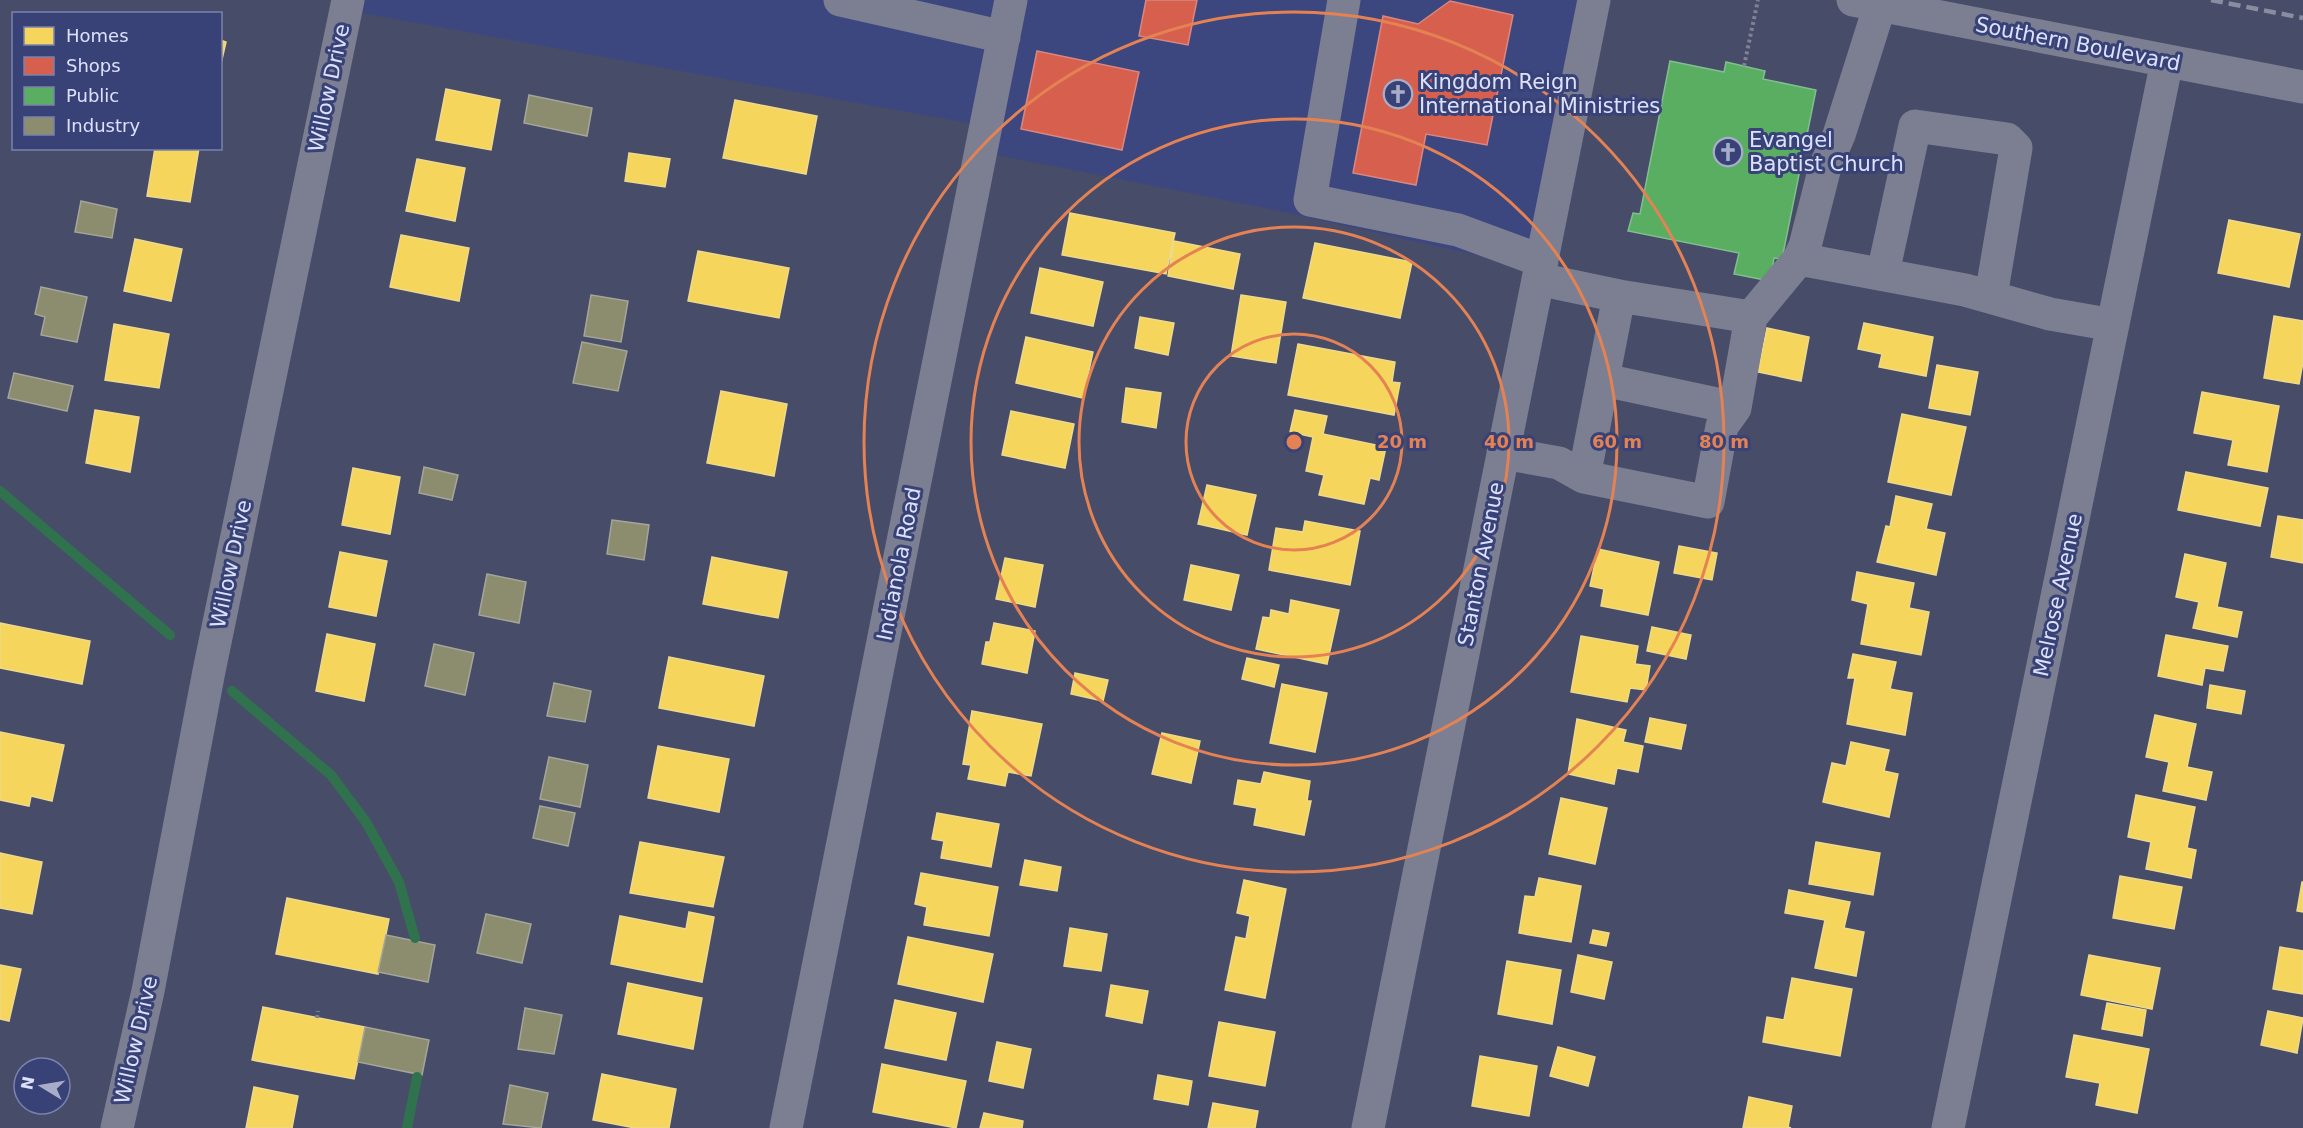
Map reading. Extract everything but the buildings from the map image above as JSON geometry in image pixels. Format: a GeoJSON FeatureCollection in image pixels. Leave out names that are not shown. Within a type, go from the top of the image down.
{"type":"FeatureCollection","features":[{"type":"Feature","properties":{"kind":"street","name":"Willow Drive"},"geometry":{"type":"LineString","coordinates":[[117,1128],[148,991],[209,671],[348,0]]}},
{"type":"Feature","properties":{"kind":"street"},"geometry":{"type":"LineString","coordinates":[[840,0],[1004,37]]}},
{"type":"Feature","properties":{"kind":"street","name":"Indianola Road"},"geometry":{"type":"LineString","coordinates":[[786,1128],[1011,0]]}},
{"type":"Feature","properties":{"kind":"street"},"geometry":{"type":"LineString","coordinates":[[1344,0],[1310,200],[1458,230],[1540,270],[1619,296],[1751,317]]}},
{"type":"Feature","properties":{"kind":"street","name":"Stanton Avenue"},"geometry":{"type":"LineString","coordinates":[[1368,1128],[1594,0]]}},
{"type":"Feature","properties":{"kind":"street"},"geometry":{"type":"LineString","coordinates":[[1503,453],[1559,463],[1584,477],[1708,502],[1722,426],[1735,408],[1751,317],[1799,260],[1825,167],[1839,135],[1867,3]]}},
{"type":"Feature","properties":{"kind":"street","name":"Southern Boulevard"},"geometry":{"type":"LineString","coordinates":[[1867,3],[2303,87]]}},
{"type":"Feature","properties":{"kind":"street","name":"Melrose Avenue"},"geometry":{"type":"LineString","coordinates":[[1948,1128],[2167,61]]}},
{"type":"Feature","properties":{"kind":"street"},"geometry":{"type":"LineString","coordinates":[[1883,273],[1915,126],[2007,139],[2016,148],[1991,296]]}},
{"type":"Feature","properties":{"kind":"street"},"geometry":{"type":"LineString","coordinates":[[1799,260],[1883,273],[1991,296],[2050,314],[2113,325]]}},
{"type":"Feature","properties":{"kind":"street"},"geometry":{"type":"LineString","coordinates":[[1584,477],[1619,296]]}},
{"type":"Feature","properties":{"kind":"street"},"geometry":{"type":"LineString","coordinates":[[1604,380],[1735,408]]}},
{"type":"Feature","properties":{"kind":"path"},"geometry":{"type":"LineString","coordinates":[[1744,66],[1758,0]]}},
{"type":"Feature","properties":{"kind":"path"},"geometry":{"type":"LineString","coordinates":[[317,1018],[318,1011]]}},
{"type":"Feature","properties":{"kind":"shaded area"},"geometry":{"type":"Polygon","coordinates":[[[348,0],[1594,0],[1540,269],[1256,206],[981,152],[985,126],[346,10],[348,0]]]}},
{"type":"Feature","properties":{"kind":"waterway"},"geometry":{"type":"LineString","coordinates":[[0,491],[170,635]]}},
{"type":"Feature","properties":{"kind":"waterway"},"geometry":{"type":"LineString","coordinates":[[232,691],[331,775],[366,822],[399,882],[415,938]]}},
{"type":"Feature","properties":{"kind":"waterway"},"geometry":{"type":"LineString","coordinates":[[407,1128],[417,1077]]}},
{"type":"Feature","properties":{"kind":"railway"},"geometry":{"type":"LineString","coordinates":[[2211,0],[2303,18]]}},
{"type":"Feature","properties":{"kind":"place","name":"Kingdom Reign International Ministries"},"geometry":{"type":"Point","coordinates":[1398,94]}},
{"type":"Feature","properties":{"kind":"place","name":"Evangel Baptist Church"},"geometry":{"type":"Point","coordinates":[1728,152]}}]}
